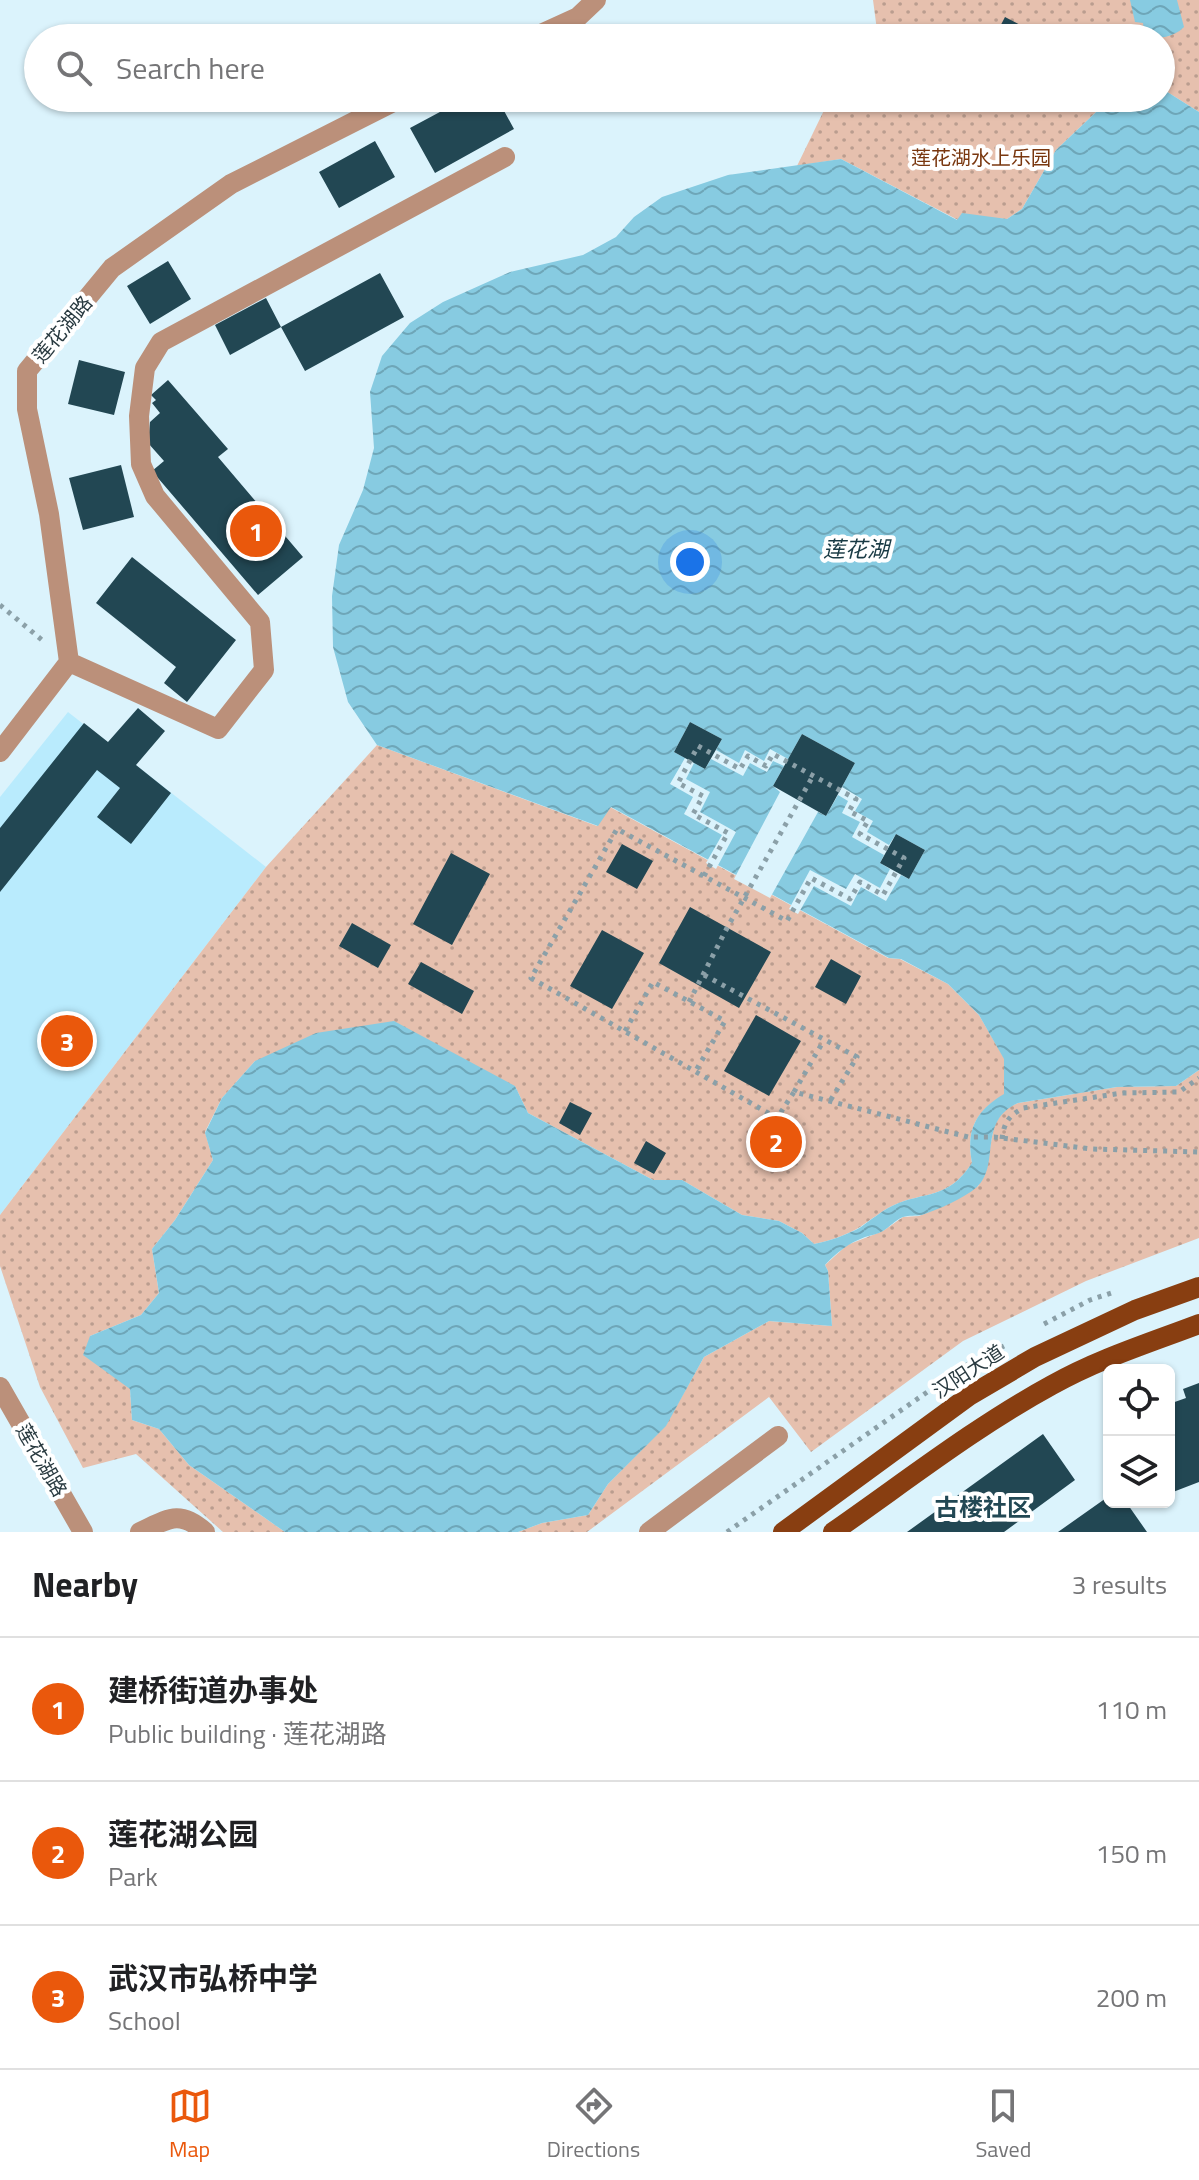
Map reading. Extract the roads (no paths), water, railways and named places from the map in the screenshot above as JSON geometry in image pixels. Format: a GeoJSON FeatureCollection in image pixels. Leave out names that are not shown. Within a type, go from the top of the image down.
{"type":"FeatureCollection","features":[{"type":"Feature","properties":{"kind":"main road","name":"汉阳大道"},"geometry":{"type":"LineString","coordinates":[[783,1532],[969,1396],[1035,1357],[1135,1310],[1199,1287]]}},
{"type":"Feature","properties":{"kind":"main road"},"geometry":{"type":"LineString","coordinates":[[833,1532],[991,1422],[1053,1384],[1106,1359],[1199,1324]]}},
{"type":"Feature","properties":{"kind":"street"},"geometry":{"type":"LineString","coordinates":[[563,24],[578,17],[596,0]]}},
{"type":"Feature","properties":{"kind":"street","name":"莲花湖路"},"geometry":{"type":"LineString","coordinates":[[69,662],[49,514],[27,409],[27,371],[112,268],[231,184],[373,112]]}},
{"type":"Feature","properties":{"kind":"street"},"geometry":{"type":"LineString","coordinates":[[0,752],[69,662],[218,729],[264,670],[260,622],[155,496],[141,464],[139,416],[145,368],[161,342],[505,157]]}},
{"type":"Feature","properties":{"kind":"street","name":"莲花湖路"},"geometry":{"type":"LineString","coordinates":[[0,1389],[83,1532]]}},
{"type":"Feature","properties":{"kind":"street"},"geometry":{"type":"LineString","coordinates":[[649,1532],[778,1436]]}},
{"type":"Feature","properties":{"kind":"street"},"geometry":{"type":"LineString","coordinates":[[140,1532],[173,1516],[192,1520],[205,1532]]}},
{"type":"Feature","properties":{"kind":"water"},"geometry":{"type":"Polygon","coordinates":[[[1130,0],[1177,0],[1184,27],[1175,33],[1175,24],[1135,22],[1130,0]]]}},
{"type":"Feature","properties":{"kind":"water","name":"莲花湖"},"geometry":{"type":"Polygon","coordinates":[[[1175,97],[1199,112],[1199,1070],[1176,1086],[1117,1087],[1018,1103],[1005,1111],[993,1132],[988,1167],[977,1187],[936,1210],[900,1218],[881,1232],[848,1245],[830,1260],[825,1265],[832,1326],[769,1321],[704,1357],[666,1426],[608,1484],[588,1515],[542,1523],[518,1532],[285,1532],[189,1465],[159,1429],[132,1420],[130,1389],[83,1355],[90,1336],[141,1315],[159,1293],[152,1249],[175,1220],[213,1160],[205,1133],[222,1098],[255,1061],[316,1033],[394,1021],[515,1086],[528,1113],[653,1180],[682,1180],[742,1215],[779,1221],[802,1233],[814,1244],[856,1230],[892,1206],[954,1184],[972,1163],[970,1141],[975,1123],[986,1107],[1004,1094],[1004,1059],[979,1015],[948,984],[901,959],[889,958],[611,807],[598,826],[377,745],[348,702],[333,647],[332,596],[339,545],[363,490],[374,448],[370,392],[382,356],[410,323],[443,302],[510,272],[583,255],[616,237],[634,217],[662,197],[728,175],[841,159],[957,220],[962,213],[1007,219],[1022,209],[1056,150],[1096,112],[1175,112],[1175,97]]]}},
{"type":"Feature","properties":{"kind":"place","name":"建桥街道办事处"},"geometry":{"type":"Point","coordinates":[256,531]}},
{"type":"Feature","properties":{"kind":"place","name":"武汉市弘桥中学"},"geometry":{"type":"Point","coordinates":[67,1041]}},
{"type":"Feature","properties":{"kind":"place","name":"莲花湖公园"},"geometry":{"type":"Point","coordinates":[776,1142]}},
{"type":"Feature","properties":{"kind":"district","name":"古楼社区"},"geometry":{"type":"Point","coordinates":[983,1507]}},
{"type":"Feature","properties":{"kind":"park label","name":"莲花湖水上乐园"},"geometry":{"type":"Point","coordinates":[981,157]}}]}
